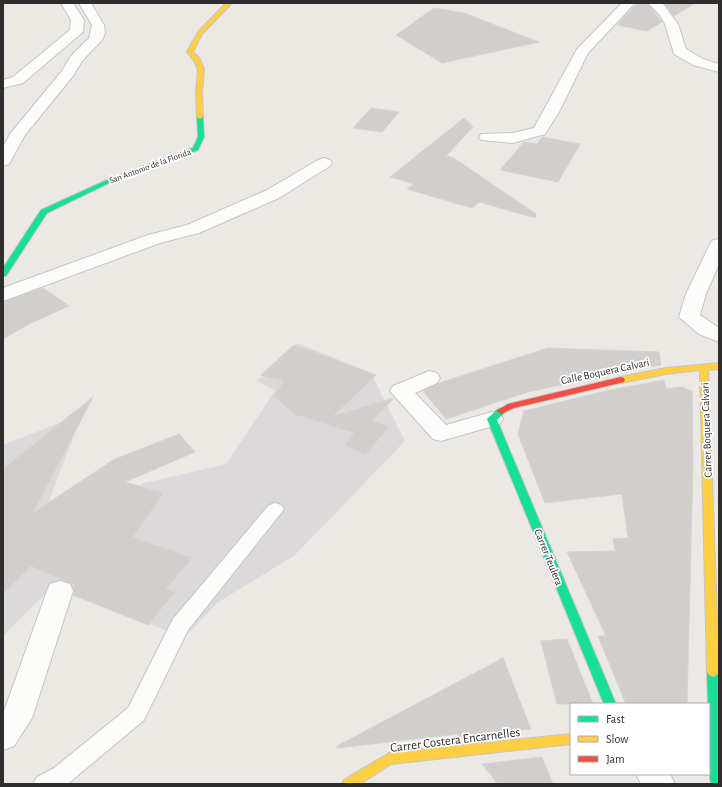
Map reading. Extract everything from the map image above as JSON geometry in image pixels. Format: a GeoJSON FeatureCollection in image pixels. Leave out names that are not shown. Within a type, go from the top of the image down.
{"type":"FeatureCollection","features":[{"type":"Feature","properties":{"kind":"street"},"geometry":{"type":"LineString","coordinates":[[3,84],[18,80],[76,32],[79,26],[78,19],[67,3]]}},
{"type":"Feature","properties":{"kind":"street"},"geometry":{"type":"LineString","coordinates":[[3,161],[18,134],[68,73],[76,59],[96,40],[98,25],[85,3]]}},
{"type":"Feature","properties":{"kind":"street","name":"San Antonio de la Florida"},"geometry":{"type":"LineString","coordinates":[[3,274],[44,212],[109,181],[196,149],[201,137],[199,93],[201,69],[196,58],[190,52],[200,33],[229,3]]}},
{"type":"Feature","properties":{"kind":"street"},"geometry":{"type":"LineString","coordinates":[[488,136],[514,138],[540,131],[550,116],[567,78],[583,51],[629,3]]}},
{"type":"Feature","properties":{"kind":"street"},"geometry":{"type":"LineString","coordinates":[[654,3],[660,7],[679,41],[680,51],[687,58],[719,68]]}},
{"type":"Feature","properties":{"kind":"street"},"geometry":{"type":"LineString","coordinates":[[3,295],[154,239],[193,229],[273,194],[324,163]]}},
{"type":"Feature","properties":{"kind":"street"},"geometry":{"type":"LineString","coordinates":[[712,333],[689,317],[696,294],[719,244]]}},
{"type":"Feature","properties":{"kind":"street","name":"Calle Boquera Calvari"},"geometry":{"type":"LineString","coordinates":[[496,415],[511,406],[600,382],[686,368],[719,366]]}},
{"type":"Feature","properties":{"kind":"street","name":"Carrer Boquera Calvari"},"geometry":{"type":"LineString","coordinates":[[704,367],[713,492],[713,780]]}},
{"type":"Feature","properties":{"kind":"street"},"geometry":{"type":"LineString","coordinates":[[429,378],[401,391],[441,434],[496,415]]}},
{"type":"Feature","properties":{"kind":"street","name":"Carrer Teulera"},"geometry":{"type":"LineString","coordinates":[[496,415],[610,703]]}},
{"type":"Feature","properties":{"kind":"street"},"geometry":{"type":"LineString","coordinates":[[3,737],[17,718],[60,592]]}},
{"type":"Feature","properties":{"kind":"street","name":"Carrer Costera Encarnelles"},"geometry":{"type":"LineString","coordinates":[[349,784],[389,758],[570,739]]}},
{"type":"Feature","properties":{"kind":"street"},"geometry":{"type":"LineString","coordinates":[[653,775],[659,784]]}},
{"type":"Feature","properties":{"kind":"lane"},"geometry":{"type":"LineString","coordinates":[[45,784],[62,775],[136,714],[180,625],[275,509]]}},
{"type":"Feature","properties":{"kind":"shaded area"},"geometry":{"type":"Polygon","coordinates":[[[298,343],[371,373],[405,441],[295,555],[217,603],[184,638],[55,584],[3,636],[3,445],[82,414],[49,501],[114,520],[141,484],[226,464],[275,391],[257,381],[298,343]]]}},
{"type":"Feature","properties":{"kind":"building"},"geometry":{"type":"Polygon","coordinates":[[[638,3],[647,3],[662,22],[647,31],[617,25],[638,3]]]}},
{"type":"Feature","properties":{"kind":"building"},"geometry":{"type":"Polygon","coordinates":[[[664,3],[695,3],[674,16],[664,3]]]}},
{"type":"Feature","properties":{"kind":"building"},"geometry":{"type":"Polygon","coordinates":[[[434,8],[464,13],[539,42],[442,63],[396,35],[434,8]]]}},
{"type":"Feature","properties":{"kind":"building"},"geometry":{"type":"Polygon","coordinates":[[[371,108],[399,112],[382,132],[353,128],[371,108]]]}},
{"type":"Feature","properties":{"kind":"building"},"geometry":{"type":"Polygon","coordinates":[[[464,118],[473,127],[446,156],[454,158],[536,214],[535,218],[479,202],[472,208],[407,189],[414,184],[390,177],[464,118]]]}},
{"type":"Feature","properties":{"kind":"building"},"geometry":{"type":"Polygon","coordinates":[[[542,137],[580,144],[558,182],[500,170],[524,142],[537,144],[542,137]]]}},
{"type":"Feature","properties":{"kind":"building"},"geometry":{"type":"Polygon","coordinates":[[[43,288],[69,306],[29,324],[3,339],[3,302],[43,288]]]}},
{"type":"Feature","properties":{"kind":"building"},"geometry":{"type":"Polygon","coordinates":[[[294,345],[376,375],[333,416],[394,398],[372,421],[389,427],[366,454],[345,446],[354,433],[294,414],[274,396],[284,381],[261,375],[294,345]]]}},
{"type":"Feature","properties":{"kind":"building"},"geometry":{"type":"Polygon","coordinates":[[[548,348],[659,352],[661,365],[640,368],[528,392],[446,419],[423,391],[439,383],[548,348]]]}},
{"type":"Feature","properties":{"kind":"building"},"geometry":{"type":"Polygon","coordinates":[[[664,380],[666,389],[682,387],[692,391],[693,467],[687,703],[626,703],[598,636],[606,636],[567,552],[615,551],[613,539],[628,538],[622,494],[545,503],[518,434],[524,411],[605,391],[664,380]]]}},
{"type":"Feature","properties":{"kind":"building"},"geometry":{"type":"Polygon","coordinates":[[[93,397],[33,513],[113,460],[179,434],[195,452],[125,482],[163,493],[133,537],[192,558],[166,589],[175,592],[148,625],[73,595],[73,587],[75,585],[31,566],[3,594],[3,469],[93,397]]]}},
{"type":"Feature","properties":{"kind":"building"},"geometry":{"type":"Polygon","coordinates":[[[567,639],[593,703],[557,704],[541,641],[567,639]]]}},
{"type":"Feature","properties":{"kind":"building"},"geometry":{"type":"Polygon","coordinates":[[[503,658],[531,729],[460,737],[458,734],[337,748],[337,746],[503,658]]]}},
{"type":"Feature","properties":{"kind":"building"},"geometry":{"type":"Polygon","coordinates":[[[542,757],[553,784],[498,784],[482,764],[542,757]]]}},
{"type":"Feature","properties":{"kind":"traffic: fast"},"geometry":{"type":"LineString","coordinates":[[3,274],[44,212],[109,181],[196,149],[201,137],[200,117]]}},
{"type":"Feature","properties":{"kind":"traffic: fast"},"geometry":{"type":"LineString","coordinates":[[501,411],[492,419],[610,703]]}},
{"type":"Feature","properties":{"kind":"traffic: fast"},"geometry":{"type":"LineString","coordinates":[[713,672],[716,779]]}},
{"type":"Feature","properties":{"kind":"traffic: slow"},"geometry":{"type":"LineString","coordinates":[[200,117],[199,93],[201,69],[196,58],[190,52],[200,33],[229,3]]}},
{"type":"Feature","properties":{"kind":"traffic: slow"},"geometry":{"type":"LineString","coordinates":[[621,380],[666,371],[719,366]]}},
{"type":"Feature","properties":{"kind":"traffic: slow"},"geometry":{"type":"LineString","coordinates":[[704,367],[713,672]]}},
{"type":"Feature","properties":{"kind":"traffic: slow"},"geometry":{"type":"LineString","coordinates":[[349,784],[389,759],[570,739]]}},
{"type":"Feature","properties":{"kind":"traffic: jam"},"geometry":{"type":"LineString","coordinates":[[501,411],[511,406],[621,380]]}}]}
